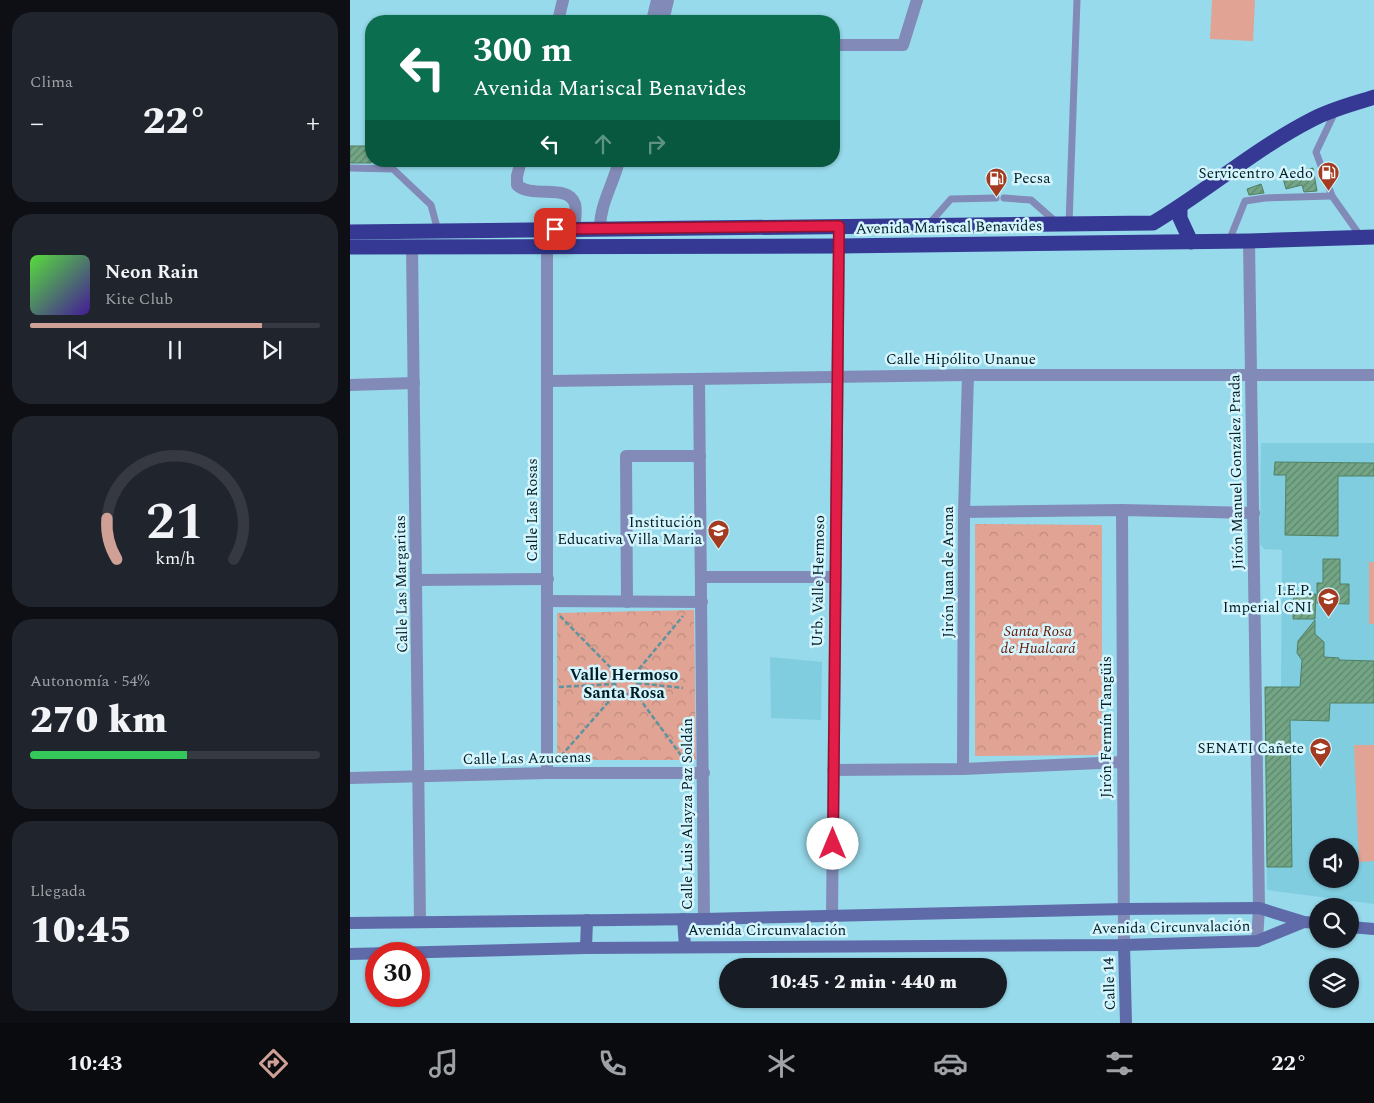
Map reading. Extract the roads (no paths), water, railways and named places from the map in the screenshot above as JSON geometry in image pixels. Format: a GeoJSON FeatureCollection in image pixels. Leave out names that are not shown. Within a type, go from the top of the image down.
{"type":"FeatureCollection","features":[{"type":"Feature","properties":{"kind":"highway"},"geometry":{"type":"LineString","coordinates":[[1191,242],[1180,218],[1180,207],[1250,158],[1312,119],[1337,108],[1374,97]]}},
{"type":"Feature","properties":{"kind":"highway","name":"Avenida Mariscal Benavides"},"geometry":{"type":"LineString","coordinates":[[350,232],[1153,223],[1180,207]]}},
{"type":"Feature","properties":{"kind":"highway","name":"Avenida Mariscal Benavides"},"geometry":{"type":"LineString","coordinates":[[350,247],[838,246],[1191,242],[1368,237]]}},
{"type":"Feature","properties":{"kind":"street"},"geometry":{"type":"LineString","coordinates":[[559,15],[563,0]]}},
{"type":"Feature","properties":{"kind":"street"},"geometry":{"type":"LineString","coordinates":[[653,15],[657,0]]}},
{"type":"Feature","properties":{"kind":"street"},"geometry":{"type":"LineString","coordinates":[[664,15],[668,0]]}},
{"type":"Feature","properties":{"kind":"street"},"geometry":{"type":"LineString","coordinates":[[840,45],[903,45],[917,0]]}},
{"type":"Feature","properties":{"kind":"street"},"geometry":{"type":"LineString","coordinates":[[519,167],[517,185],[527,192],[557,192],[571,198],[575,203],[574,228]]}},
{"type":"Feature","properties":{"kind":"street"},"geometry":{"type":"LineString","coordinates":[[600,228],[604,200],[612,185],[617,167]]}},
{"type":"Feature","properties":{"kind":"street","name":"Urb. Valle Hermoso"},"geometry":{"type":"LineString","coordinates":[[832,917],[839,226]]}},
{"type":"Feature","properties":{"kind":"street","name":"Jirón Manuel González Prada"},"geometry":{"type":"LineString","coordinates":[[1249,241],[1259,908],[1257,941]]}},
{"type":"Feature","properties":{"kind":"street","name":"Calle Las Margaritas"},"geometry":{"type":"LineString","coordinates":[[412,246],[420,922]]}},
{"type":"Feature","properties":{"kind":"street","name":"Calle Las Rosas"},"geometry":{"type":"LineString","coordinates":[[547,247],[547,773]]}},
{"type":"Feature","properties":{"kind":"street","name":"Jirón Juan de Arona"},"geometry":{"type":"LineString","coordinates":[[963,769],[964,512],[968,375]]}},
{"type":"Feature","properties":{"kind":"street","name":"Calle Hipólito Unanue"},"geometry":{"type":"LineString","coordinates":[[548,382],[838,376],[1374,375]]}},
{"type":"Feature","properties":{"kind":"street","name":"Calle Luis Alayza Paz Soldán"},"geometry":{"type":"LineString","coordinates":[[699,379],[704,919]]}},
{"type":"Feature","properties":{"kind":"street"},"geometry":{"type":"LineString","coordinates":[[350,385],[414,383]]}},
{"type":"Feature","properties":{"kind":"street"},"geometry":{"type":"LineString","coordinates":[[627,602],[626,456],[700,456]]}},
{"type":"Feature","properties":{"kind":"street"},"geometry":{"type":"LineString","coordinates":[[964,512],[1122,510],[1254,513]]}},
{"type":"Feature","properties":{"kind":"street","name":"Jirón Fermín Tangüis"},"geometry":{"type":"LineString","coordinates":[[1122,510],[1124,945]]}},
{"type":"Feature","properties":{"kind":"street"},"geometry":{"type":"LineString","coordinates":[[701,577],[834,577]]}},
{"type":"Feature","properties":{"kind":"street"},"geometry":{"type":"LineString","coordinates":[[417,580],[548,578]]}},
{"type":"Feature","properties":{"kind":"street"},"geometry":{"type":"LineString","coordinates":[[548,601],[702,602]]}},
{"type":"Feature","properties":{"kind":"street"},"geometry":{"type":"LineString","coordinates":[[833,770],[963,769],[1122,762]]}},
{"type":"Feature","properties":{"kind":"street","name":"Calle Las Azucenas"},"geometry":{"type":"LineString","coordinates":[[350,778],[547,773],[704,773]]}},
{"type":"Feature","properties":{"kind":"street","name":"Avenida Circunvalación"},"geometry":{"type":"LineString","coordinates":[[350,923],[832,917],[1124,909],[1259,908],[1304,922]]}},
{"type":"Feature","properties":{"kind":"street"},"geometry":{"type":"LineString","coordinates":[[684,919],[685,947]]}},
{"type":"Feature","properties":{"kind":"street"},"geometry":{"type":"LineString","coordinates":[[586,948],[587,920]]}},
{"type":"Feature","properties":{"kind":"street"},"geometry":{"type":"LineString","coordinates":[[1304,922],[1309,922]]}},
{"type":"Feature","properties":{"kind":"street","name":"Avenida Circunvalación"},"geometry":{"type":"LineString","coordinates":[[350,954],[586,948],[1124,945],[1257,941],[1304,922]]}},
{"type":"Feature","properties":{"kind":"street"},"geometry":{"type":"LineString","coordinates":[[1359,928],[1374,929]]}},
{"type":"Feature","properties":{"kind":"street","name":"Calle 14"},"geometry":{"type":"LineString","coordinates":[[1124,945],[1126,1023]]}},
{"type":"Feature","properties":{"kind":"lane"},"geometry":{"type":"LineString","coordinates":[[1063,224],[1077,0]]}},
{"type":"Feature","properties":{"kind":"lane"},"geometry":{"type":"LineString","coordinates":[[1337,108],[1316,152],[1332,196],[1368,237]]}},
{"type":"Feature","properties":{"kind":"lane"},"geometry":{"type":"LineString","coordinates":[[350,168],[393,170],[431,205],[438,230]]}},
{"type":"Feature","properties":{"kind":"lane"},"geometry":{"type":"LineString","coordinates":[[1230,241],[1245,201],[1265,198],[1332,196]]}},
{"type":"Feature","properties":{"kind":"lane"},"geometry":{"type":"LineString","coordinates":[[928,225],[951,199],[996,198]]}},
{"type":"Feature","properties":{"kind":"lane"},"geometry":{"type":"LineString","coordinates":[[1004,198],[1031,200],[1063,224]]}},
{"type":"Feature","properties":{"kind":"place","name":"Servicentro Aedo"},"geometry":{"type":"Point","coordinates":[1329,192]}},
{"type":"Feature","properties":{"kind":"place","name":"Pecsa"},"geometry":{"type":"Point","coordinates":[997,197]}},
{"type":"Feature","properties":{"kind":"place","name":"Institución Educativa Villa Maria"},"geometry":{"type":"Point","coordinates":[718,550]}},
{"type":"Feature","properties":{"kind":"place","name":"I.E.P. Imperial CNI"},"geometry":{"type":"Point","coordinates":[1328,618]}},
{"type":"Feature","properties":{"kind":"place","name":"SENATI Cañete"},"geometry":{"type":"Point","coordinates":[1320,767]}},
{"type":"Feature","properties":{"kind":"district","name":"Valle Hermoso Santa Rosa"},"geometry":{"type":"Point","coordinates":[624,683]}},
{"type":"Feature","properties":{"kind":"park label","name":"Santa Rosa de Hualcará"},"geometry":{"type":"Point","coordinates":[1038,640]}}]}
